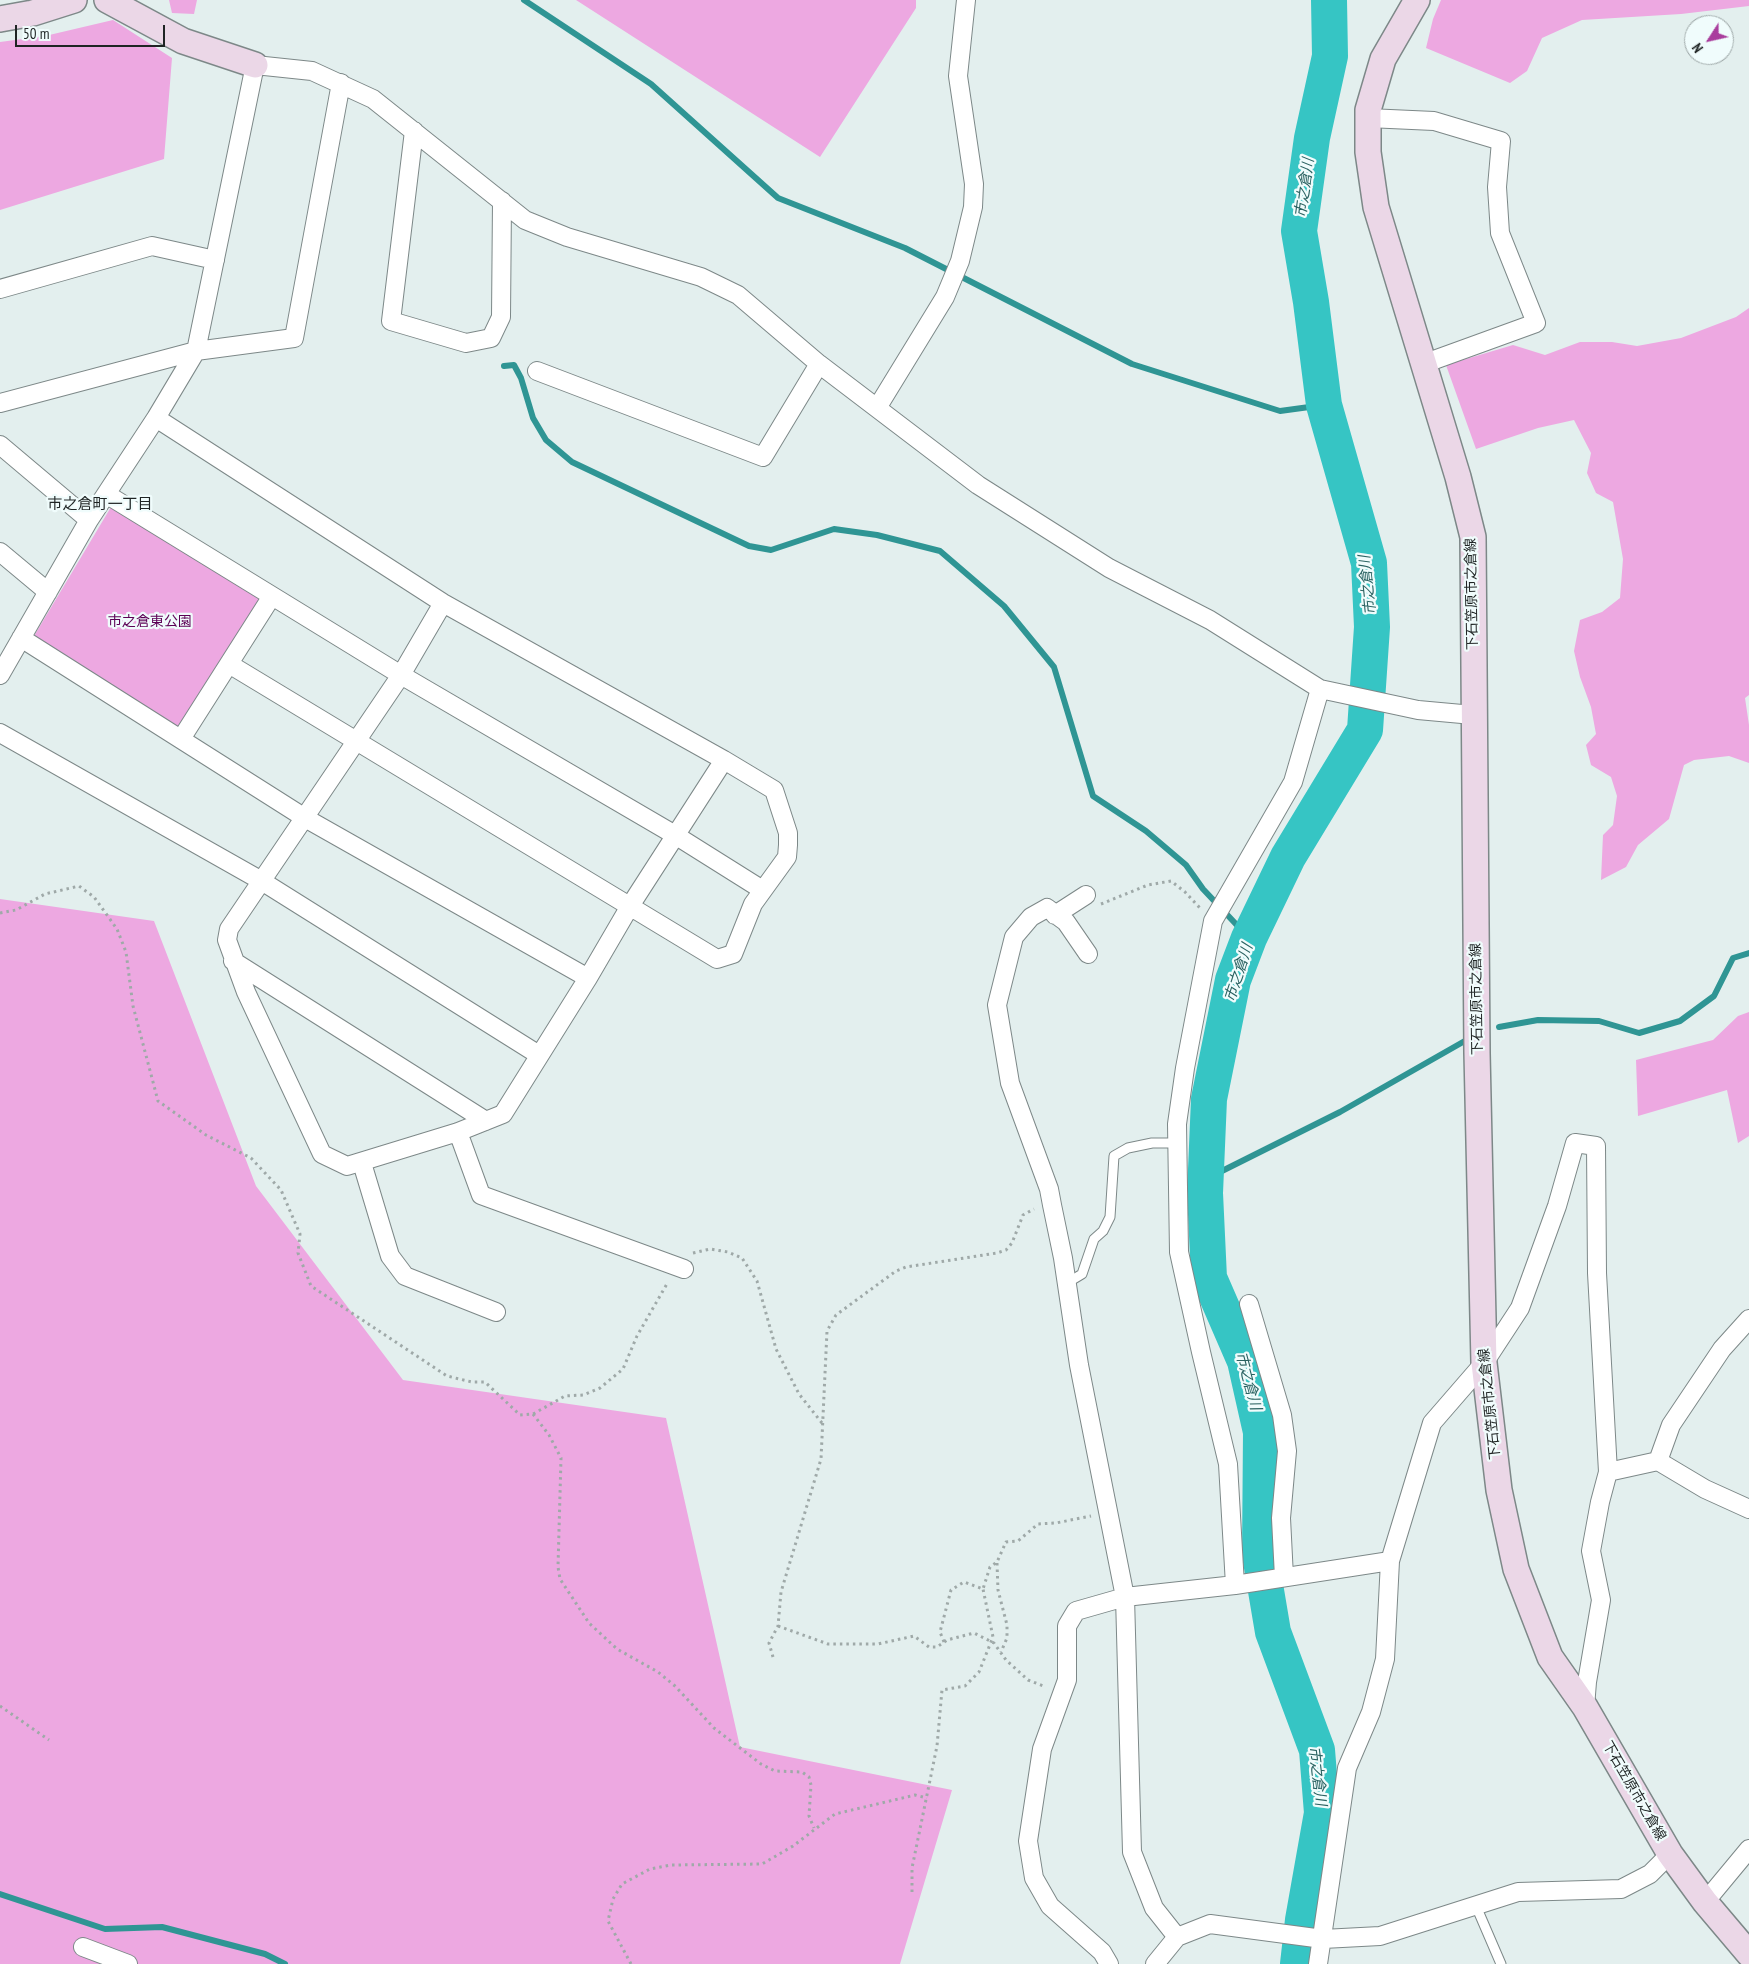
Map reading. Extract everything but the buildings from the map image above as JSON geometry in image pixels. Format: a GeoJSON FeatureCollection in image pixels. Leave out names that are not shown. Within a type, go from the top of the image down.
{"type":"FeatureCollection","features":[{"type":"Feature","properties":{"kind":"main road"},"geometry":{"type":"LineString","coordinates":[[0,19],[33,13],[74,0]]}},
{"type":"Feature","properties":{"kind":"main road"},"geometry":{"type":"LineString","coordinates":[[107,0],[182,41],[255,65]]}},
{"type":"Feature","properties":{"kind":"main road","name":"下石笠原市之倉線"},"geometry":{"type":"LineString","coordinates":[[1417,0],[1383,59],[1368,110],[1368,152],[1376,207],[1458,477],[1473,538],[1473,715],[1484,1363],[1499,1490],[1516,1569],[1550,1657],[1585,1707],[1670,1854],[1705,1902],[1749,1954]]}},
{"type":"Feature","properties":{"kind":"street"},"geometry":{"type":"LineString","coordinates":[[877,408],[945,297],[960,261],[974,208],[974,184],[958,76],[966,0]]}},
{"type":"Feature","properties":{"kind":"street"},"geometry":{"type":"LineString","coordinates":[[2,666],[21,638],[89,520],[156,418],[196,351],[255,65],[312,71],[373,99],[525,220],[567,237],[702,277],[738,295],[818,364],[978,485],[1109,568],[1210,620],[1320,689],[1418,710],[1473,715]]}},
{"type":"Feature","properties":{"kind":"street"},"geometry":{"type":"LineString","coordinates":[[0,403],[196,351],[294,338],[341,83]]}},
{"type":"Feature","properties":{"kind":"street"},"geometry":{"type":"LineString","coordinates":[[1368,118],[1434,121],[1501,141],[1497,187],[1500,233],[1536,323],[1423,364]]}},
{"type":"Feature","properties":{"kind":"street"},"geometry":{"type":"LineString","coordinates":[[414,131],[391,321],[466,343],[491,338],[501,317],[502,201]]}},
{"type":"Feature","properties":{"kind":"street"},"geometry":{"type":"LineString","coordinates":[[0,290],[152,246],[215,260]]}},
{"type":"Feature","properties":{"kind":"street"},"geometry":{"type":"LineString","coordinates":[[537,371],[763,457],[818,364]]}},
{"type":"Feature","properties":{"kind":"street"},"geometry":{"type":"LineString","coordinates":[[156,418],[443,603],[724,760],[774,790],[788,833],[787,857],[761,889],[752,904],[733,954],[717,959],[228,664]]}},
{"type":"Feature","properties":{"kind":"street"},"geometry":{"type":"LineString","coordinates":[[0,445],[89,520]]}},
{"type":"Feature","properties":{"kind":"street"},"geometry":{"type":"LineString","coordinates":[[106,494],[402,675],[761,889]]}},
{"type":"Feature","properties":{"kind":"street"},"geometry":{"type":"LineString","coordinates":[[0,552],[48,592]]}},
{"type":"Feature","properties":{"kind":"street"},"geometry":{"type":"LineString","coordinates":[[181,740],[272,596]]}},
{"type":"Feature","properties":{"kind":"street"},"geometry":{"type":"LineString","coordinates":[[443,603],[402,675],[305,818],[260,880],[229,929],[227,940],[233,960],[322,1154],[347,1166],[362,1163],[458,1132],[503,1114],[588,978],[630,906],[724,760]]}},
{"type":"Feature","properties":{"kind":"street"},"geometry":{"type":"LineString","coordinates":[[21,638],[305,818],[588,978]]}},
{"type":"Feature","properties":{"kind":"street"},"geometry":{"type":"LineString","coordinates":[[1235,1585],[1228,1464],[1200,1352],[1179,1252],[1177,1124],[1185,1068],[1213,921],[1293,782],[1320,689]]}},
{"type":"Feature","properties":{"kind":"street"},"geometry":{"type":"LineString","coordinates":[[0,733],[260,880],[539,1055]]}},
{"type":"Feature","properties":{"kind":"street"},"geometry":{"type":"LineString","coordinates":[[1055,914],[1092,900]]}},
{"type":"Feature","properties":{"kind":"street"},"geometry":{"type":"LineString","coordinates":[[1088,954],[1066,922],[1048,908],[1031,916],[1014,938],[997,1005],[1010,1083],[1049,1189],[1067,1283],[1079,1365],[1125,1597],[1132,1852],[1154,1908],[1177,1937]]}},
{"type":"Feature","properties":{"kind":"street"},"geometry":{"type":"LineString","coordinates":[[233,960],[486,1121]]}},
{"type":"Feature","properties":{"kind":"street"},"geometry":{"type":"LineString","coordinates":[[458,1132],[481,1195],[681,1268]]}},
{"type":"Feature","properties":{"kind":"street"},"geometry":{"type":"LineString","coordinates":[[1318,1964],[1347,1768],[1371,1712],[1384,1659],[1390,1561],[1432,1423],[1484,1363],[1520,1308],[1557,1206],[1575,1143],[1596,1146],[1597,1273],[1608,1472],[1600,1502],[1591,1551],[1601,1600],[1587,1682],[1585,1707]]}},
{"type":"Feature","properties":{"kind":"street"},"geometry":{"type":"LineString","coordinates":[[362,1163],[390,1256],[405,1276],[496,1312]]}},
{"type":"Feature","properties":{"kind":"street"},"geometry":{"type":"LineString","coordinates":[[1249,1304],[1282,1415],[1287,1451],[1282,1518],[1284,1577]]}},
{"type":"Feature","properties":{"kind":"street"},"geometry":{"type":"LineString","coordinates":[[1658,1461],[1670,1425],[1722,1349],[1749,1318]]}},
{"type":"Feature","properties":{"kind":"street"},"geometry":{"type":"LineString","coordinates":[[1608,1472],[1658,1461],[1705,1489],[1749,1509]]}},
{"type":"Feature","properties":{"kind":"street"},"geometry":{"type":"LineString","coordinates":[[1109,1964],[1102,1952],[1050,1906],[1034,1878],[1028,1841],[1042,1749],[1067,1680],[1067,1626],[1076,1611],[1125,1597],[1235,1585],[1390,1561]]}},
{"type":"Feature","properties":{"kind":"street"},"geometry":{"type":"LineString","coordinates":[[1705,1902],[1749,1849]]}},
{"type":"Feature","properties":{"kind":"street"},"geometry":{"type":"LineString","coordinates":[[1155,1964],[1177,1937],[1210,1924],[1323,1939],[1380,1936],[1518,1892],[1622,1888],[1650,1874],[1670,1854]]}},
{"type":"Feature","properties":{"kind":"street"},"geometry":{"type":"LineString","coordinates":[[83,1947],[128,1964]]}},
{"type":"Feature","properties":{"kind":"lane"},"geometry":{"type":"LineString","coordinates":[[1067,1283],[1082,1274],[1094,1239],[1103,1231],[1110,1217],[1114,1156],[1128,1148],[1152,1144],[1177,1143]]}},
{"type":"Feature","properties":{"kind":"lane"},"geometry":{"type":"LineString","coordinates":[[1476,1906],[1501,1964]]}},
{"type":"Feature","properties":{"kind":"path"},"geometry":{"type":"LineString","coordinates":[[1092,900],[1171,881],[1213,921]]}},
{"type":"Feature","properties":{"kind":"path"},"geometry":{"type":"LineString","coordinates":[[0,914],[16,910],[45,894],[79,886],[94,897],[117,929],[126,952],[133,1006],[158,1101],[206,1135],[251,1158],[282,1190],[300,1234],[298,1253],[311,1286],[447,1376],[472,1382],[485,1382],[520,1415],[533,1414],[565,1396],[583,1395],[600,1388],[623,1369],[637,1336],[693,1252],[710,1249],[728,1252],[742,1258],[757,1281],[776,1349],[799,1394],[823,1424]]}},
{"type":"Feature","properties":{"kind":"path"},"geometry":{"type":"LineString","coordinates":[[773,1657],[769,1643],[778,1626],[781,1592],[821,1459],[827,1331],[836,1314],[896,1271],[906,1267],[997,1254],[1006,1250],[1012,1243],[1023,1215],[1032,1209],[1052,1205]]}},
{"type":"Feature","properties":{"kind":"path"},"geometry":{"type":"LineString","coordinates":[[533,1414],[549,1435],[561,1458],[558,1567],[560,1579],[590,1623],[618,1649],[664,1677],[714,1728],[761,1764],[775,1772],[802,1772],[809,1776],[811,1785],[809,1816],[814,1828]]}},
{"type":"Feature","properties":{"kind":"path"},"geometry":{"type":"LineString","coordinates":[[912,1892],[912,1868],[937,1746],[942,1690],[965,1686],[979,1672],[993,1637],[983,1589],[990,1568],[997,1562],[1006,1542],[1018,1541],[1038,1524],[1056,1523],[1109,1513]]}},
{"type":"Feature","properties":{"kind":"path"},"geometry":{"type":"LineString","coordinates":[[997,1562],[998,1590],[1007,1625],[1007,1638],[1001,1652]]}},
{"type":"Feature","properties":{"kind":"path"},"geometry":{"type":"LineString","coordinates":[[944,1642],[940,1632],[951,1590],[964,1582],[983,1589]]}},
{"type":"Feature","properties":{"kind":"path"},"geometry":{"type":"LineString","coordinates":[[778,1626],[828,1644],[878,1644],[914,1636],[929,1646],[937,1647],[944,1642],[974,1634],[991,1642],[1028,1680],[1041,1687],[1064,1689]]}},
{"type":"Feature","properties":{"kind":"path"},"geometry":{"type":"LineString","coordinates":[[0,1706],[49,1740]]}},
{"type":"Feature","properties":{"kind":"path"},"geometry":{"type":"LineString","coordinates":[[631,1964],[608,1922],[613,1899],[622,1884],[650,1868],[762,1864],[794,1846],[814,1828],[835,1814],[915,1795],[927,1798]]}},
{"type":"Feature","properties":{"kind":"green space"},"geometry":{"type":"Polygon","coordinates":[[[169,0],[197,0],[194,14],[172,13],[169,0]]]}},
{"type":"Feature","properties":{"kind":"green space"},"geometry":{"type":"Polygon","coordinates":[[[576,0],[916,0],[916,8],[820,157],[576,0]]]}},
{"type":"Feature","properties":{"kind":"green space"},"geometry":{"type":"Polygon","coordinates":[[[1441,0],[1749,0],[1749,6],[1681,14],[1582,20],[1542,38],[1527,71],[1510,83],[1426,48],[1433,19],[1441,0]]]}},
{"type":"Feature","properties":{"kind":"green space"},"geometry":{"type":"Polygon","coordinates":[[[113,20],[172,58],[164,159],[0,210],[0,42],[45,36],[113,20]]]}},
{"type":"Feature","properties":{"kind":"green space"},"geometry":{"type":"Polygon","coordinates":[[[1749,308],[1749,695],[1745,698],[1749,725],[1749,763],[1729,756],[1694,760],[1684,765],[1669,819],[1638,845],[1626,867],[1601,880],[1603,835],[1613,825],[1617,796],[1611,777],[1591,765],[1586,745],[1596,734],[1591,707],[1580,677],[1574,651],[1580,620],[1602,612],[1620,598],[1623,559],[1613,502],[1596,493],[1587,473],[1591,453],[1574,420],[1538,428],[1476,449],[1446,365],[1513,345],[1545,355],[1580,342],[1612,342],[1637,346],[1681,338],[1736,317],[1749,308]]]}},
{"type":"Feature","properties":{"kind":"green space","name":"市之倉東公園"},"geometry":{"type":"Polygon","coordinates":[[[111,507],[264,594],[176,737],[31,641],[111,507]]]}},
{"type":"Feature","properties":{"kind":"green space"},"geometry":{"type":"Polygon","coordinates":[[[0,899],[154,921],[256,1186],[403,1380],[666,1418],[740,1747],[952,1790],[900,1964],[0,1964],[0,899]]]}},
{"type":"Feature","properties":{"kind":"green space"},"geometry":{"type":"Polygon","coordinates":[[[1749,1012],[1749,1136],[1738,1143],[1727,1090],[1638,1116],[1636,1060],[1713,1040],[1738,1016],[1749,1012]]]}},
{"type":"Feature","properties":{"kind":"waterway"},"geometry":{"type":"LineString","coordinates":[[524,0],[651,84],[778,198],[905,248],[1132,364],[1280,411],[1324,405]]}},
{"type":"Feature","properties":{"kind":"waterway","name":"市之倉川"},"geometry":{"type":"LineString","coordinates":[[1298,1964],[1303,1920],[1322,1813],[1317,1750],[1273,1632],[1260,1555],[1261,1432],[1245,1361],[1209,1278],[1205,1193],[1209,1099],[1233,980],[1249,938],[1288,857],[1365,730],[1372,627],[1369,563],[1324,405],[1311,302],[1299,231],[1312,138],[1330,56],[1329,0]]}},
{"type":"Feature","properties":{"kind":"waterway"},"geometry":{"type":"LineString","coordinates":[[504,366],[514,365],[521,378],[533,418],[546,440],[572,462],[749,546],[771,550],[834,529],[877,535],[940,551],[1004,606],[1054,667],[1093,796],[1146,831],[1186,865],[1203,889],[1249,938]]}},
{"type":"Feature","properties":{"kind":"waterway"},"geometry":{"type":"LineString","coordinates":[[1499,1027],[1538,1020],[1599,1021],[1639,1033],[1680,1021],[1714,996],[1733,958],[1749,953]]}},
{"type":"Feature","properties":{"kind":"waterway"},"geometry":{"type":"LineString","coordinates":[[1206,1179],[1340,1112],[1470,1038]]}},
{"type":"Feature","properties":{"kind":"waterway"},"geometry":{"type":"LineString","coordinates":[[0,1894],[105,1929],[162,1927],[265,1954],[285,1964]]}},
{"type":"Feature","properties":{"kind":"district","name":"市之倉町一丁目"},"geometry":{"type":"Point","coordinates":[100,505]}}]}
